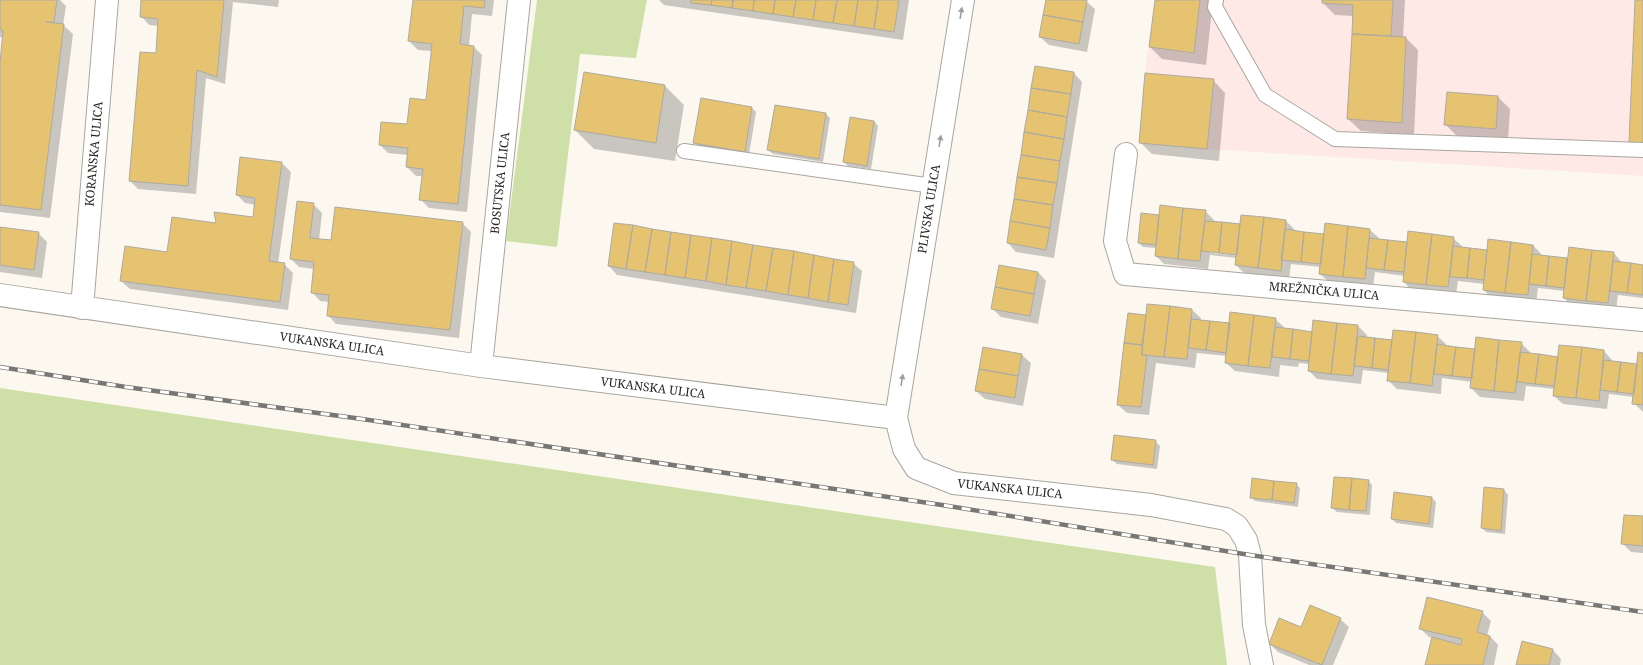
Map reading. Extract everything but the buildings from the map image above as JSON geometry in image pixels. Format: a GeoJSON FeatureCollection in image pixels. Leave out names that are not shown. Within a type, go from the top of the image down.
{"type":"FeatureCollection","features":[{"type":"Feature","properties":{"kind":"street","name":"KORANSKA ULICA"},"geometry":{"type":"LineString","coordinates":[[82,308],[107,0]]}},
{"type":"Feature","properties":{"kind":"street","name":"BOSUTSKA ULICA"},"geometry":{"type":"LineString","coordinates":[[481,366],[519,0]]}},
{"type":"Feature","properties":{"kind":"street","name":"PLIVSKA ULICA"},"geometry":{"type":"LineString","coordinates":[[896,418],[963,0]]}},
{"type":"Feature","properties":{"kind":"street","name":"MREŽNIČKA ULICA"},"geometry":{"type":"LineString","coordinates":[[1126,154],[1115,240],[1125,274],[1643,320]]}},
{"type":"Feature","properties":{"kind":"street","name":"VUKANSKA ULICA"},"geometry":{"type":"LineString","coordinates":[[0,296],[481,366],[896,418],[904,450],[916,468],[954,483],[1151,504],[1226,519],[1237,526],[1246,540],[1250,555],[1254,625],[1262,665]]}},
{"type":"Feature","properties":{"kind":"lane"},"geometry":{"type":"LineString","coordinates":[[1216,0],[1215,7],[1265,95],[1335,139],[1643,150]]}},
{"type":"Feature","properties":{"kind":"lane"},"geometry":{"type":"LineString","coordinates":[[684,151],[933,186]]}},
{"type":"Feature","properties":{"kind":"shaded area"},"geometry":{"type":"Polygon","coordinates":[[[1155,0],[1643,0],[1643,176],[1207,149],[1139,143],[1145,73],[1155,0]]]}},
{"type":"Feature","properties":{"kind":"green space"},"geometry":{"type":"Polygon","coordinates":[[[537,0],[647,0],[636,58],[580,54],[557,247],[506,241],[537,0]]]}},
{"type":"Feature","properties":{"kind":"green space"},"geometry":{"type":"Polygon","coordinates":[[[0,388],[1215,567],[1227,665],[0,665],[0,388]]]}},
{"type":"Feature","properties":{"kind":"railway"},"geometry":{"type":"LineString","coordinates":[[0,367],[126,387],[362,419],[942,505],[1250,555],[1643,612]]}}]}
